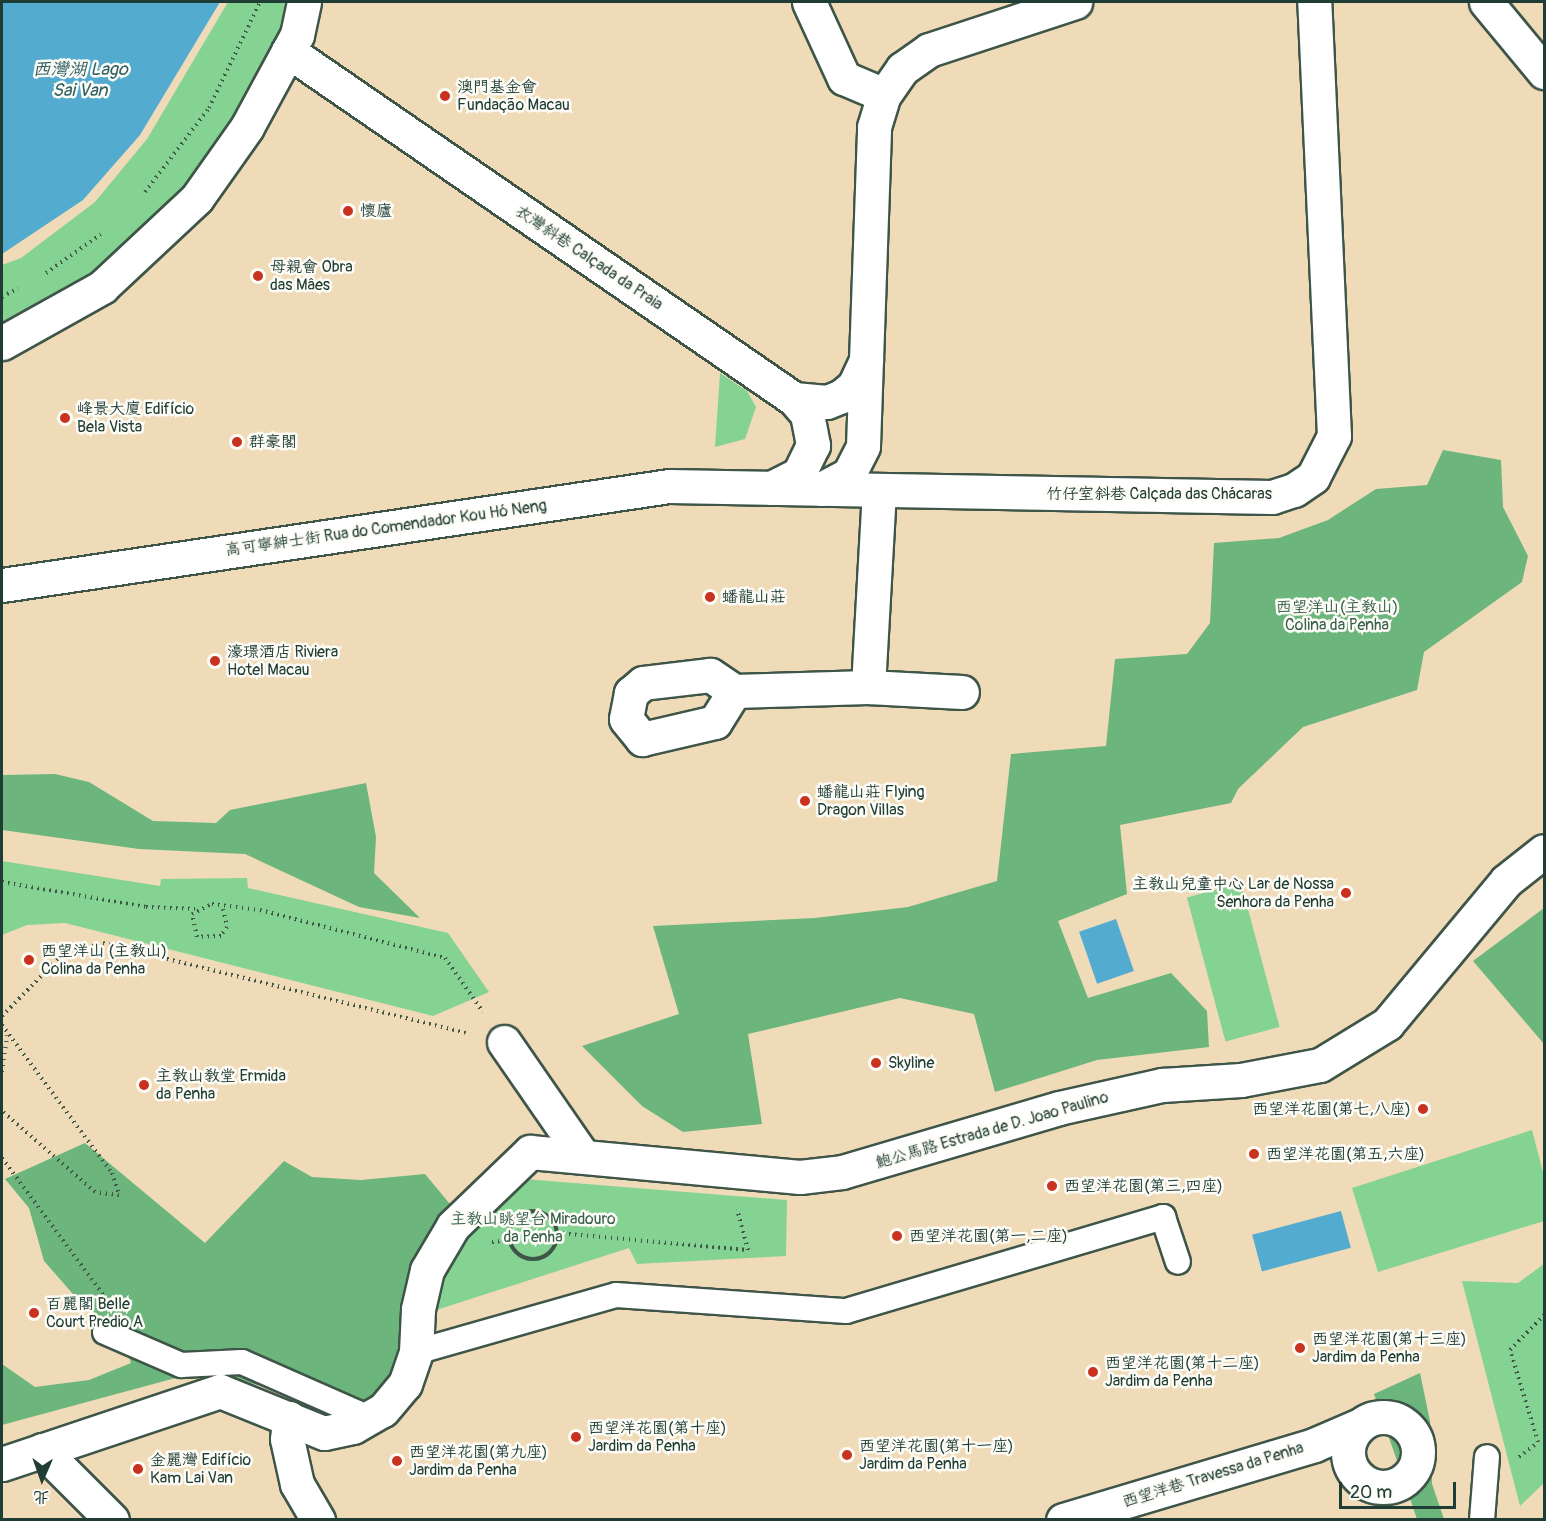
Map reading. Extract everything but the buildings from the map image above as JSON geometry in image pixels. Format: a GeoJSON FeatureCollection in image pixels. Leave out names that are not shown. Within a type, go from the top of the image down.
{"type":"FeatureCollection","features":[{"type":"Feature","properties":{"kind":"street"},"geometry":{"type":"LineString","coordinates":[[2,343],[102,287],[168,230],[224,164],[288,51],[304,2]]}},
{"type":"Feature","properties":{"kind":"street"},"geometry":{"type":"LineString","coordinates":[[809,2],[844,78],[884,95]]}},
{"type":"Feature","properties":{"kind":"street"},"geometry":{"type":"LineString","coordinates":[[1030,16],[1063,2]]}},
{"type":"Feature","properties":{"kind":"street"},"geometry":{"type":"LineString","coordinates":[[868,687],[851,487],[863,446],[874,127],[884,95],[902,69],[928,50],[1075,2]]}},
{"type":"Feature","properties":{"kind":"street","name":"竹仔室斜巷 Calçada das Chácaras"},"geometry":{"type":"LineString","coordinates":[[771,488],[851,487],[1272,497],[1313,477],[1334,436],[1314,2]]}},
{"type":"Feature","properties":{"kind":"street"},"geometry":{"type":"LineString","coordinates":[[1486,2],[1545,72]]}},
{"type":"Feature","properties":{"kind":"street","name":"衣灣斜巷 Calçada da Praia"},"geometry":{"type":"LineString","coordinates":[[288,51],[794,399],[813,429],[823,457],[851,487]]}},
{"type":"Feature","properties":{"kind":"street"},"geometry":{"type":"LineString","coordinates":[[794,399],[827,402],[842,396],[854,386],[866,357]]}},
{"type":"Feature","properties":{"kind":"street"},"geometry":{"type":"LineString","coordinates":[[771,488],[799,474],[808,460],[813,429]]}},
{"type":"Feature","properties":{"kind":"street","name":"高可寧紳士街 Rua do Comendador Kou Hó Neng"},"geometry":{"type":"LineString","coordinates":[[2,585],[669,486],[771,488]]}},
{"type":"Feature","properties":{"kind":"street"},"geometry":{"type":"LineString","coordinates":[[734,691],[868,687],[962,692]]}},
{"type":"Feature","properties":{"kind":"street","name":"鮑公馬路 Estrada de D. Joao Paulino"},"geometry":{"type":"LineString","coordinates":[[416,1352],[418,1308],[427,1270],[453,1226],[530,1152],[800,1177],[842,1172],[1059,1108],[1162,1085],[1241,1080],[1320,1065],[1387,1024],[1506,881],[1545,851]]}},
{"type":"Feature","properties":{"kind":"street"},"geometry":{"type":"LineString","coordinates":[[504,1042],[583,1156]]}},
{"type":"Feature","properties":{"kind":"street"},"geometry":{"type":"LineString","coordinates":[[2,1464],[220,1391],[324,1433],[369,1418],[405,1384],[416,1352]]}},
{"type":"Feature","properties":{"kind":"street"},"geometry":{"type":"LineString","coordinates":[[1314,1445],[1336,1450],[1351,1467],[1380,1487],[1402,1481],[1417,1464],[1417,1441],[1403,1423],[1382,1416],[1360,1425],[1349,1445],[1351,1467]]}},
{"type":"Feature","properties":{"kind":"street"},"geometry":{"type":"LineString","coordinates":[[289,1418],[287,1439],[297,1484],[318,1520]]}},
{"type":"Feature","properties":{"kind":"street","name":"西望洋巷 Travessa da Penha"},"geometry":{"type":"LineString","coordinates":[[1063,1520],[1314,1445],[1360,1425]]}},
{"type":"Feature","properties":{"kind":"street"},"geometry":{"type":"LineString","coordinates":[[42,1450],[112,1520]]}},
{"type":"Feature","properties":{"kind":"lane"},"geometry":{"type":"LineString","coordinates":[[416,1352],[616,1295],[846,1311],[1163,1217],[1178,1262]]}},
{"type":"Feature","properties":{"kind":"lane"},"geometry":{"type":"LineString","coordinates":[[105,1332],[181,1365],[242,1362],[369,1418]]}},
{"type":"Feature","properties":{"kind":"lane"},"geometry":{"type":"LineString","coordinates":[[1482,1520],[1488,1468]]}},
{"type":"Feature","properties":{"kind":"path"},"geometry":{"type":"LineString","coordinates":[[136,202],[209,108],[260,2]]}},
{"type":"Feature","properties":{"kind":"path"},"geometry":{"type":"LineString","coordinates":[[42,276],[107,229]]}},
{"type":"Feature","properties":{"kind":"path"},"geometry":{"type":"LineString","coordinates":[[2,297],[25,285]]}},
{"type":"Feature","properties":{"kind":"path"},"geometry":{"type":"LineString","coordinates":[[2,882],[146,908],[196,909],[212,904],[223,909],[260,910],[445,958],[504,1042]]}},
{"type":"Feature","properties":{"kind":"path"},"geometry":{"type":"LineString","coordinates":[[196,909],[190,920],[193,932],[209,940],[227,927],[223,909]]}},
{"type":"Feature","properties":{"kind":"path"},"geometry":{"type":"LineString","coordinates":[[2,1016],[63,954],[103,943],[504,1042]]}},
{"type":"Feature","properties":{"kind":"path"},"geometry":{"type":"LineString","coordinates":[[2,1025],[9,1050],[2,1072]]}},
{"type":"Feature","properties":{"kind":"path"},"geometry":{"type":"LineString","coordinates":[[2,1025],[112,1173],[119,1195],[95,1192],[2,1111]]}},
{"type":"Feature","properties":{"kind":"path"},"geometry":{"type":"LineString","coordinates":[[2,1158],[111,1305]]}},
{"type":"Feature","properties":{"kind":"path"},"geometry":{"type":"LineString","coordinates":[[529,1211],[544,1213],[557,1233],[552,1248],[540,1257],[517,1253],[509,1240],[511,1225],[529,1211]]}},
{"type":"Feature","properties":{"kind":"path"},"geometry":{"type":"LineString","coordinates":[[557,1233],[748,1250]]}},
{"type":"Feature","properties":{"kind":"path"},"geometry":{"type":"LineString","coordinates":[[1488,1468],[1538,1442],[1510,1350],[1545,1316]]}},
{"type":"Feature","properties":{"kind":"green space"},"geometry":{"type":"Polygon","coordinates":[[[228,2],[294,2],[284,54],[192,184],[99,287],[2,334],[2,265],[21,258],[95,202],[147,139],[228,2]]]}},
{"type":"Feature","properties":{"kind":"green space"},"geometry":{"type":"Polygon","coordinates":[[[720,373],[747,391],[756,407],[745,439],[715,447],[720,373]]]}},
{"type":"Feature","properties":{"kind":"green space","name":"西望洋山(主教山) Colina da Penha"},"geometry":{"type":"Polygon","coordinates":[[[1443,450],[1501,460],[1503,507],[1528,556],[1522,582],[1424,652],[1417,690],[1303,727],[1238,789],[1231,803],[1120,825],[1127,894],[1058,921],[1088,998],[1171,973],[1207,1011],[1209,1047],[1097,1060],[995,1092],[974,1014],[900,998],[748,1034],[762,1124],[683,1132],[642,1106],[582,1046],[679,1014],[653,926],[815,918],[908,907],[997,881],[1011,754],[1106,746],[1115,659],[1187,654],[1210,623],[1214,543],[1279,538],[1328,520],[1376,489],[1427,485],[1443,450]]]}},
{"type":"Feature","properties":{"kind":"green space"},"geometry":{"type":"Polygon","coordinates":[[[55,774],[89,782],[153,821],[216,823],[230,810],[366,783],[376,837],[374,873],[420,918],[359,907],[245,854],[139,849],[2,830],[2,775],[55,774]]]}},
{"type":"Feature","properties":{"kind":"green space"},"geometry":{"type":"Polygon","coordinates":[[[2,861],[160,886],[161,879],[247,878],[248,888],[448,933],[489,992],[433,1016],[65,923],[27,925],[2,935],[2,861]]]}},
{"type":"Feature","properties":{"kind":"green space"},"geometry":{"type":"Polygon","coordinates":[[[1241,883],[1280,1027],[1225,1041],[1187,897],[1241,883]]]}},
{"type":"Feature","properties":{"kind":"green space"},"geometry":{"type":"Polygon","coordinates":[[[1544,908],[1544,1044],[1473,961],[1544,908]]]}},
{"type":"Feature","properties":{"kind":"green space"},"geometry":{"type":"Polygon","coordinates":[[[1532,1130],[1544,1176],[1544,1221],[1378,1272],[1352,1188],[1532,1130]]]}},
{"type":"Feature","properties":{"kind":"green space"},"geometry":{"type":"Polygon","coordinates":[[[85,1143],[205,1243],[284,1161],[312,1177],[361,1180],[425,1174],[454,1209],[403,1327],[392,1393],[363,1426],[278,1391],[205,1370],[2,1425],[2,1364],[35,1387],[89,1380],[131,1363],[122,1335],[80,1302],[44,1261],[29,1208],[5,1179],[85,1143]]]}},
{"type":"Feature","properties":{"kind":"green space","name":"主教山眺望台 Miradouro da Penha"},"geometry":{"type":"Polygon","coordinates":[[[524,1179],[787,1200],[786,1256],[637,1264],[629,1248],[427,1313],[445,1244],[524,1179]]]}},
{"type":"Feature","properties":{"kind":"green space"},"geometry":{"type":"Polygon","coordinates":[[[1544,1264],[1544,1483],[1520,1506],[1462,1281],[1518,1283],[1544,1264]]]}},
{"type":"Feature","properties":{"kind":"green space"},"geometry":{"type":"Polygon","coordinates":[[[1420,1373],[1430,1421],[1432,1484],[1444,1519],[1417,1519],[1374,1394],[1420,1373]]]}},
{"type":"Feature","properties":{"kind":"water","name":"西灣湖 Lago Sai Van"},"geometry":{"type":"Polygon","coordinates":[[[2,2],[220,2],[140,135],[83,200],[2,254],[2,2]]]}},
{"type":"Feature","properties":{"kind":"water"},"geometry":{"type":"Polygon","coordinates":[[[1116,919],[1134,971],[1097,984],[1079,932],[1116,919]]]}},
{"type":"Feature","properties":{"kind":"water"},"geometry":{"type":"Polygon","coordinates":[[[1341,1211],[1351,1248],[1262,1272],[1252,1235],[1341,1211]]]}},
{"type":"Feature","properties":{"kind":"place","name":"澳門基金會 Fundação Macau"},"geometry":{"type":"Point","coordinates":[445,96]}},
{"type":"Feature","properties":{"kind":"place","name":"懷廬"},"geometry":{"type":"Point","coordinates":[348,211]}},
{"type":"Feature","properties":{"kind":"place","name":"母親會 Obra das Mâes"},"geometry":{"type":"Point","coordinates":[258,276]}},
{"type":"Feature","properties":{"kind":"place","name":"峰景大廈 Edifício Bela Vista"},"geometry":{"type":"Point","coordinates":[65,418]}},
{"type":"Feature","properties":{"kind":"place","name":"群豪閣"},"geometry":{"type":"Point","coordinates":[237,442]}},
{"type":"Feature","properties":{"kind":"place","name":"蟠龍山莊"},"geometry":{"type":"Point","coordinates":[710,597]}},
{"type":"Feature","properties":{"kind":"place","name":"濠璟酒店 Riviera Hotel Macau"},"geometry":{"type":"Point","coordinates":[215,661]}},
{"type":"Feature","properties":{"kind":"place","name":"蟠龍山莊 Flying Dragon Villas"},"geometry":{"type":"Point","coordinates":[805,801]}},
{"type":"Feature","properties":{"kind":"place","name":"主教山兒童中心 Lar de Nossa Senhora da Penha"},"geometry":{"type":"Point","coordinates":[1346,893]}},
{"type":"Feature","properties":{"kind":"place","name":"西望洋山 (主教山) Colina da Penha"},"geometry":{"type":"Point","coordinates":[29,960]}},
{"type":"Feature","properties":{"kind":"place","name":"Skyline"},"geometry":{"type":"Point","coordinates":[876,1063]}},
{"type":"Feature","properties":{"kind":"place","name":"主教山教堂 Ermida da Penha"},"geometry":{"type":"Point","coordinates":[144,1085]}},
{"type":"Feature","properties":{"kind":"place","name":"西望洋花園(第七,八座)"},"geometry":{"type":"Point","coordinates":[1423,1109]}},
{"type":"Feature","properties":{"kind":"place","name":"西望洋花園(第五,六座)"},"geometry":{"type":"Point","coordinates":[1254,1154]}},
{"type":"Feature","properties":{"kind":"place","name":"西望洋花園(第三,四座)"},"geometry":{"type":"Point","coordinates":[1052,1186]}},
{"type":"Feature","properties":{"kind":"place","name":"西望洋花園(第一,二座)"},"geometry":{"type":"Point","coordinates":[897,1236]}},
{"type":"Feature","properties":{"kind":"place","name":"百麗閣 Belle Court Predio A"},"geometry":{"type":"Point","coordinates":[34,1313]}},
{"type":"Feature","properties":{"kind":"place","name":"西望洋花園(第十三座) Jardim da Penha"},"geometry":{"type":"Point","coordinates":[1300,1348]}},
{"type":"Feature","properties":{"kind":"place","name":"西望洋花園(第十二座) Jardim da Penha"},"geometry":{"type":"Point","coordinates":[1093,1372]}},
{"type":"Feature","properties":{"kind":"place","name":"西望洋花園(第十座) Jardim da Penha"},"geometry":{"type":"Point","coordinates":[576,1437]}},
{"type":"Feature","properties":{"kind":"place","name":"西望洋花園(第十一座) Jardim da Penha"},"geometry":{"type":"Point","coordinates":[847,1455]}},
{"type":"Feature","properties":{"kind":"place","name":"西望洋花園(第九座) Jardim da Penha"},"geometry":{"type":"Point","coordinates":[397,1461]}},
{"type":"Feature","properties":{"kind":"place","name":"金麗灣 Edifício Kam Lai Van"},"geometry":{"type":"Point","coordinates":[138,1469]}}]}
